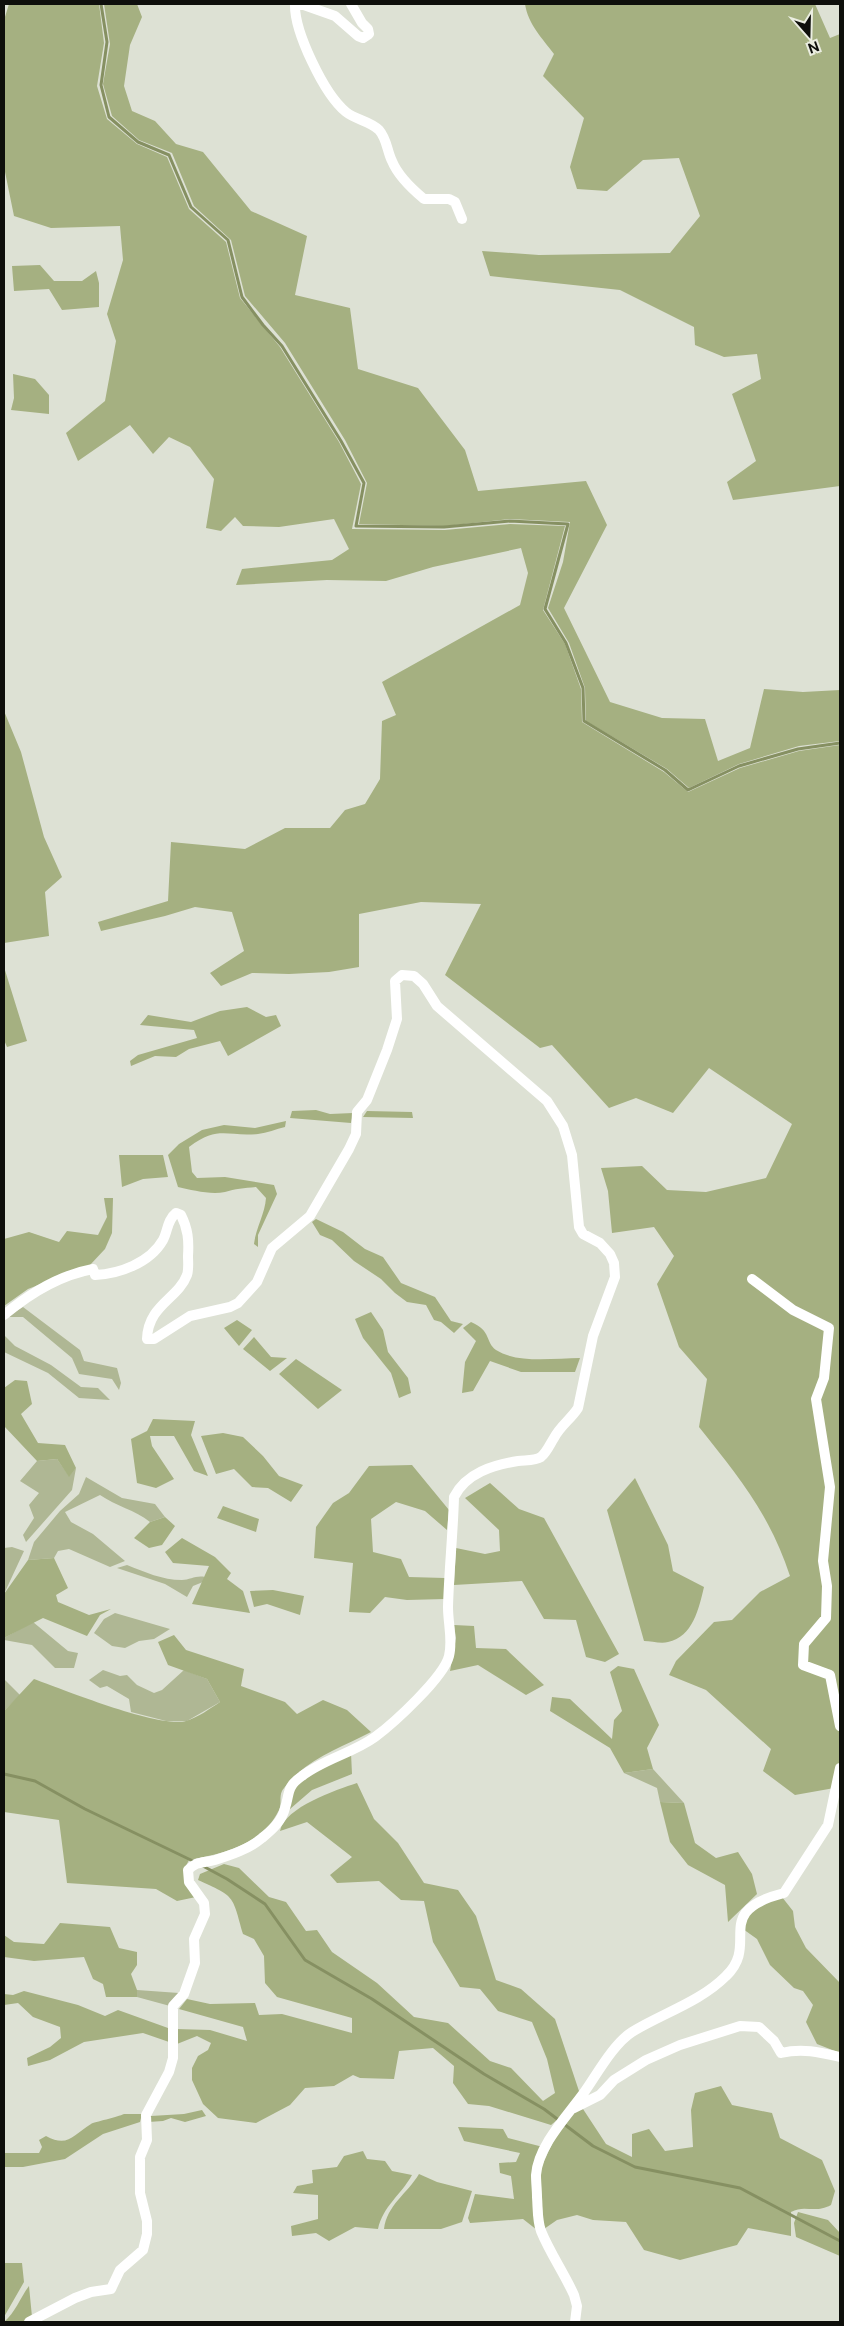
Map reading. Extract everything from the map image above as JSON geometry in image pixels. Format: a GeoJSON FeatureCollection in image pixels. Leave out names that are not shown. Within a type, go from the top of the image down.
{"type":"FeatureCollection","features":[{"type":"Feature","properties":{"kind":"street"},"geometry":{"type":"LineString","coordinates":[[295,4],[312,63],[334,101],[346,112],[371,124],[378,130],[385,138],[392,162],[405,180],[424,199],[449,199],[455,202],[462,219]]}},
{"type":"Feature","properties":{"kind":"street"},"geometry":{"type":"LineString","coordinates":[[301,4],[335,16],[358,36],[363,38],[369,34],[368,29],[362,23],[352,4]]}},
{"type":"Feature","properties":{"kind":"street"},"geometry":{"type":"LineString","coordinates":[[4,1315],[20,1301],[64,1278],[93,1269],[95,1275],[105,1275],[145,1259],[162,1241],[170,1217],[176,1213],[181,1214],[190,1239],[188,1272],[185,1281],[162,1303],[147,1329],[147,1338],[154,1339],[190,1316],[230,1307],[238,1302],[257,1282],[272,1248],[310,1216],[349,1149],[356,1134],[357,1112],[374,1084],[392,1035],[396,1019],[395,981],[402,975],[414,976],[437,1006],[547,1101],[563,1126],[572,1156],[579,1227],[583,1234],[605,1248],[614,1264],[614,1277],[594,1336],[578,1408],[573,1417],[562,1426],[546,1452],[539,1458],[498,1464],[482,1470],[459,1486],[454,1497],[448,1610],[451,1635],[449,1656],[443,1670],[403,1712],[375,1737],[322,1763],[300,1777],[287,1793],[285,1808],[278,1823],[262,1839],[244,1850],[213,1860],[194,1863],[188,1870],[188,1882],[204,1903],[206,1914],[194,1939],[194,1963],[184,1994],[173,2006],[173,2058],[169,2072],[146,2115],[147,2140],[140,2158],[140,2192],[148,2221],[143,2250],[120,2270],[111,2289],[90,2292],[75,2298],[29,2322]]}},
{"type":"Feature","properties":{"kind":"street"},"geometry":{"type":"LineString","coordinates":[[752,1279],[793,1310],[829,1328],[824,1378],[816,1399],[830,1487],[823,1561],[827,1586],[826,1618],[804,1644],[803,1665],[830,1675],[840,1726]]}},
{"type":"Feature","properties":{"kind":"street"},"geometry":{"type":"LineString","coordinates":[[575,2322],[577,2306],[574,2295],[541,2231],[538,2218],[536,2173],[556,2128],[573,2108],[608,2059],[631,2033],[670,2013],[711,1988],[729,1974],[740,1952],[740,1925],[748,1908],[762,1899],[784,1893],[820,1839],[832,1809],[840,1768]]}},
{"type":"Feature","properties":{"kind":"street"},"geometry":{"type":"LineString","coordinates":[[573,2108],[600,2095],[614,2080],[646,2060],[703,2037],[740,2026],[760,2027],[774,2041],[781,2053],[796,2049],[813,2050],[840,2057]]}},
{"type":"Feature","properties":{"kind":"green space"},"geometry":{"type":"Polygon","coordinates":[[[9,4],[99,4],[104,43],[97,86],[107,119],[137,144],[167,157],[189,209],[226,242],[240,298],[280,347],[339,442],[361,484],[352,529],[445,530],[510,524],[565,526],[543,610],[565,644],[581,689],[582,722],[664,772],[688,792],[740,768],[799,751],[840,745],[840,1787],[795,1795],[763,1771],[771,1749],[706,1690],[669,1675],[676,1661],[714,1622],[732,1620],[760,1592],[790,1576],[782,1554],[763,1515],[740,1480],[699,1427],[707,1379],[679,1347],[657,1284],[674,1256],[654,1227],[612,1233],[608,1191],[601,1168],[642,1166],[667,1190],[706,1192],[766,1178],[792,1124],[709,1068],[673,1113],[636,1098],[609,1108],[552,1045],[540,1048],[445,975],[481,904],[421,902],[359,914],[359,967],[329,972],[252,973],[221,986],[210,973],[244,951],[232,912],[195,907],[101,931],[98,922],[168,901],[171,842],[245,849],[285,828],[330,828],[345,810],[365,804],[380,779],[382,721],[396,715],[382,682],[520,605],[528,573],[521,548],[433,567],[386,581],[327,580],[236,585],[242,569],[332,560],[349,549],[334,519],[279,527],[243,526],[235,517],[221,531],[206,528],[214,479],[190,447],[169,437],[153,454],[130,425],[78,461],[66,433],[105,401],[116,341],[107,314],[123,260],[120,226],[51,228],[14,216],[4,167],[4,20],[9,4]]]}},
{"type":"Feature","properties":{"kind":"green space"},"geometry":{"type":"Polygon","coordinates":[[[104,4],[137,4],[142,17],[130,45],[124,86],[132,111],[155,121],[176,144],[203,152],[251,211],[307,236],[295,295],[350,308],[358,369],[418,388],[465,450],[478,491],[586,481],[607,525],[564,608],[610,702],[662,718],[705,719],[718,761],[750,748],[764,689],[803,692],[840,690],[840,741],[799,746],[739,764],[689,788],[667,769],[586,721],[585,688],[569,643],[548,608],[563,562],[570,522],[510,519],[445,526],[359,524],[367,483],[345,440],[285,343],[245,296],[231,240],[194,206],[172,153],[139,140],[112,116],[103,84],[110,44],[104,4]]]}},
{"type":"Feature","properties":{"kind":"green space"},"geometry":{"type":"Polygon","coordinates":[[[525,4],[815,4],[830,38],[840,34],[840,486],[733,500],[727,482],[756,461],[732,394],[761,379],[757,354],[724,357],[695,345],[694,327],[620,290],[490,276],[482,251],[539,255],[670,253],[700,216],[679,158],[643,160],[607,191],[577,189],[570,167],[584,118],[543,76],[554,54],[532,24],[525,4]]]}},
{"type":"Feature","properties":{"kind":"green space"},"geometry":{"type":"Polygon","coordinates":[[[40,265],[54,281],[82,281],[96,271],[99,283],[99,307],[62,310],[49,289],[14,291],[12,266],[40,265]]]}},
{"type":"Feature","properties":{"kind":"green space"},"geometry":{"type":"Polygon","coordinates":[[[13,374],[35,379],[49,395],[49,414],[11,410],[14,398],[13,374]]]}},
{"type":"Feature","properties":{"kind":"green space"},"geometry":{"type":"Polygon","coordinates":[[[4,711],[21,752],[44,837],[62,877],[45,892],[49,936],[4,943],[4,711]]]}},
{"type":"Feature","properties":{"kind":"green space"},"geometry":{"type":"Polygon","coordinates":[[[4,967],[27,1041],[7,1047],[4,1040],[4,967]]]}},
{"type":"Feature","properties":{"kind":"green space"},"geometry":{"type":"Polygon","coordinates":[[[247,1007],[266,1017],[276,1015],[281,1026],[228,1056],[220,1041],[189,1049],[176,1057],[155,1056],[131,1066],[130,1061],[138,1055],[197,1038],[194,1030],[140,1025],[148,1015],[191,1022],[220,1011],[247,1007]]]}},
{"type":"Feature","properties":{"kind":"green space"},"geometry":{"type":"Polygon","coordinates":[[[316,1110],[330,1114],[353,1113],[351,1123],[290,1118],[292,1111],[316,1110]]]}},
{"type":"Feature","properties":{"kind":"green space"},"geometry":{"type":"Polygon","coordinates":[[[367,1111],[412,1112],[413,1118],[363,1117],[367,1111]]]}},
{"type":"Feature","properties":{"kind":"green space"},"geometry":{"type":"Polygon","coordinates":[[[286,1121],[285,1127],[268,1132],[247,1135],[216,1134],[199,1140],[189,1147],[192,1172],[197,1178],[225,1177],[274,1185],[277,1194],[258,1235],[258,1247],[254,1244],[266,1198],[256,1187],[213,1193],[178,1187],[168,1155],[179,1144],[202,1130],[224,1125],[255,1128],[286,1121]]]}},
{"type":"Feature","properties":{"kind":"green space"},"geometry":{"type":"Polygon","coordinates":[[[119,1155],[163,1155],[168,1177],[143,1179],[122,1187],[119,1155]]]}},
{"type":"Feature","properties":{"kind":"green space"},"geometry":{"type":"Polygon","coordinates":[[[104,1198],[113,1198],[112,1233],[105,1249],[90,1265],[28,1289],[4,1306],[4,1239],[29,1232],[59,1242],[67,1231],[98,1235],[107,1217],[104,1198]]]}},
{"type":"Feature","properties":{"kind":"green space"},"geometry":{"type":"Polygon","coordinates":[[[316,1219],[343,1232],[365,1249],[383,1257],[401,1283],[435,1297],[451,1321],[463,1324],[454,1333],[441,1322],[434,1320],[426,1305],[407,1302],[381,1279],[354,1261],[332,1240],[320,1235],[312,1222],[316,1219]]]}},
{"type":"Feature","properties":{"kind":"green space"},"geometry":{"type":"Polygon","coordinates":[[[23,1307],[80,1350],[84,1361],[117,1368],[121,1383],[119,1390],[112,1379],[79,1374],[72,1358],[23,1317],[6,1317],[23,1307]]]}},
{"type":"Feature","properties":{"kind":"green space"},"geometry":{"type":"Polygon","coordinates":[[[371,1312],[383,1330],[388,1352],[408,1378],[411,1393],[399,1398],[391,1373],[363,1338],[355,1319],[371,1312]]]}},
{"type":"Feature","properties":{"kind":"green space"},"geometry":{"type":"Polygon","coordinates":[[[237,1320],[252,1330],[239,1346],[224,1328],[237,1320]]]}},
{"type":"Feature","properties":{"kind":"green space"},"geometry":{"type":"Polygon","coordinates":[[[471,1322],[482,1329],[490,1344],[496,1350],[505,1354],[526,1359],[580,1358],[575,1372],[521,1372],[490,1361],[473,1391],[462,1393],[465,1362],[476,1341],[463,1328],[471,1322]]]}},
{"type":"Feature","properties":{"kind":"green space"},"geometry":{"type":"Polygon","coordinates":[[[4,1335],[15,1346],[51,1365],[81,1387],[98,1388],[110,1400],[79,1398],[48,1373],[4,1352],[4,1335]]]}},
{"type":"Feature","properties":{"kind":"green space"},"geometry":{"type":"Polygon","coordinates":[[[254,1337],[271,1357],[287,1358],[270,1371],[243,1349],[254,1337]]]}},
{"type":"Feature","properties":{"kind":"green space"},"geometry":{"type":"Polygon","coordinates":[[[296,1359],[342,1390],[318,1409],[279,1374],[296,1359]]]}},
{"type":"Feature","properties":{"kind":"green space"},"geometry":{"type":"Polygon","coordinates":[[[15,1380],[27,1381],[32,1404],[21,1414],[38,1443],[65,1445],[76,1468],[69,1477],[57,1459],[37,1461],[4,1426],[4,1388],[15,1380]]]}},
{"type":"Feature","properties":{"kind":"green space"},"geometry":{"type":"Polygon","coordinates":[[[153,1419],[195,1421],[191,1435],[208,1476],[194,1471],[174,1436],[150,1436],[152,1446],[174,1479],[156,1488],[137,1483],[131,1439],[147,1431],[153,1419]]]}},
{"type":"Feature","properties":{"kind":"green space"},"geometry":{"type":"Polygon","coordinates":[[[223,1433],[243,1437],[263,1456],[279,1476],[303,1485],[291,1502],[268,1488],[252,1487],[234,1469],[216,1474],[201,1436],[223,1433]]]}},
{"type":"Feature","properties":{"kind":"green space"},"geometry":{"type":"Polygon","coordinates":[[[57,1459],[69,1476],[76,1468],[72,1490],[26,1542],[23,1535],[34,1518],[29,1505],[39,1493],[20,1481],[37,1461],[57,1459]]]}},
{"type":"Feature","properties":{"kind":"green space"},"geometry":{"type":"Polygon","coordinates":[[[412,1465],[449,1510],[447,1530],[425,1511],[396,1502],[371,1519],[373,1552],[401,1559],[409,1577],[445,1578],[445,1599],[407,1600],[385,1597],[370,1613],[349,1612],[353,1563],[314,1558],[316,1527],[333,1503],[349,1493],[369,1466],[412,1465]]]}},
{"type":"Feature","properties":{"kind":"green space"},"geometry":{"type":"Polygon","coordinates":[[[86,1477],[122,1498],[155,1504],[165,1517],[150,1522],[100,1495],[65,1512],[71,1522],[93,1534],[125,1561],[110,1567],[69,1549],[58,1551],[54,1558],[28,1560],[34,1542],[60,1511],[79,1494],[86,1477]]]}},
{"type":"Feature","properties":{"kind":"green space"},"geometry":{"type":"Polygon","coordinates":[[[635,1478],[668,1545],[673,1571],[704,1587],[700,1604],[689,1628],[677,1639],[665,1643],[644,1641],[607,1510],[635,1478]]]}},
{"type":"Feature","properties":{"kind":"green space"},"geometry":{"type":"Polygon","coordinates":[[[490,1483],[519,1509],[544,1518],[619,1654],[605,1662],[586,1657],[576,1620],[544,1619],[522,1581],[454,1585],[456,1548],[485,1554],[500,1551],[499,1530],[465,1498],[490,1483]]]}},
{"type":"Feature","properties":{"kind":"green space"},"geometry":{"type":"Polygon","coordinates":[[[223,1506],[259,1519],[256,1532],[217,1518],[223,1506]]]}},
{"type":"Feature","properties":{"kind":"green space"},"geometry":{"type":"Polygon","coordinates":[[[165,1517],[175,1526],[162,1545],[149,1548],[134,1538],[150,1522],[165,1517]]]}},
{"type":"Feature","properties":{"kind":"green space"},"geometry":{"type":"Polygon","coordinates":[[[182,1538],[215,1557],[231,1573],[227,1579],[243,1591],[250,1613],[192,1604],[209,1566],[173,1563],[165,1552],[182,1538]]]}},
{"type":"Feature","properties":{"kind":"green space"},"geometry":{"type":"Polygon","coordinates":[[[12,1547],[24,1551],[4,1594],[4,1548],[12,1547]]]}},
{"type":"Feature","properties":{"kind":"green space"},"geometry":{"type":"Polygon","coordinates":[[[54,1558],[68,1588],[56,1595],[58,1602],[89,1615],[111,1609],[100,1615],[87,1636],[43,1618],[4,1638],[4,1594],[28,1560],[54,1558]]]}},
{"type":"Feature","properties":{"kind":"green space"},"geometry":{"type":"Polygon","coordinates":[[[127,1565],[168,1579],[182,1580],[205,1577],[203,1582],[193,1586],[187,1597],[165,1584],[117,1568],[127,1565]]]}},
{"type":"Feature","properties":{"kind":"green space"},"geometry":{"type":"Polygon","coordinates":[[[273,1590],[304,1596],[300,1615],[267,1604],[254,1607],[250,1591],[273,1590]]]}},
{"type":"Feature","properties":{"kind":"green space"},"geometry":{"type":"Polygon","coordinates":[[[115,1613],[170,1629],[154,1639],[139,1641],[125,1648],[112,1646],[94,1633],[104,1619],[115,1613]]]}},
{"type":"Feature","properties":{"kind":"green space"},"geometry":{"type":"Polygon","coordinates":[[[33,1622],[68,1651],[78,1653],[74,1668],[55,1668],[32,1645],[4,1640],[4,1638],[33,1622]]]}},
{"type":"Feature","properties":{"kind":"green space"},"geometry":{"type":"Polygon","coordinates":[[[454,1625],[474,1626],[476,1648],[506,1649],[544,1685],[526,1695],[478,1665],[450,1671],[456,1638],[454,1625]]]}},
{"type":"Feature","properties":{"kind":"green space"},"geometry":{"type":"Polygon","coordinates":[[[174,1635],[186,1650],[244,1669],[241,1686],[285,1702],[297,1714],[323,1700],[347,1710],[371,1732],[323,1756],[297,1774],[282,1791],[280,1808],[272,1822],[263,1832],[241,1846],[189,1860],[184,1876],[186,1884],[196,1897],[177,1901],[156,1889],[67,1883],[59,1820],[4,1812],[4,1711],[34,1679],[133,1714],[172,1722],[195,1718],[220,1702],[207,1679],[168,1665],[158,1642],[174,1635]]]}},
{"type":"Feature","properties":{"kind":"green space"},"geometry":{"type":"Polygon","coordinates":[[[618,1666],[634,1669],[659,1725],[647,1748],[653,1769],[624,1773],[610,1748],[550,1711],[552,1697],[570,1699],[612,1739],[614,1720],[622,1711],[610,1672],[618,1666]]]}},
{"type":"Feature","properties":{"kind":"green space"},"geometry":{"type":"Polygon","coordinates":[[[103,1670],[120,1676],[127,1675],[137,1685],[154,1693],[162,1690],[184,1670],[207,1679],[220,1702],[187,1721],[166,1721],[131,1712],[129,1699],[107,1686],[100,1688],[89,1680],[103,1670]]]}},
{"type":"Feature","properties":{"kind":"green space"},"geometry":{"type":"Polygon","coordinates":[[[4,1679],[20,1695],[4,1711],[4,1679]]]}},
{"type":"Feature","properties":{"kind":"green space"},"geometry":{"type":"Polygon","coordinates":[[[351,1753],[352,1774],[312,1790],[290,1809],[289,1793],[302,1778],[351,1753]]]}},
{"type":"Feature","properties":{"kind":"green space"},"geometry":{"type":"Polygon","coordinates":[[[653,1769],[684,1803],[660,1802],[657,1788],[624,1773],[653,1769]]]}},
{"type":"Feature","properties":{"kind":"green space"},"geometry":{"type":"Polygon","coordinates":[[[357,1783],[374,1819],[398,1843],[424,1883],[458,1890],[476,1916],[496,1980],[521,1989],[555,2019],[580,2094],[571,2108],[551,2125],[489,2106],[468,2104],[453,2083],[454,2066],[433,2048],[399,2051],[394,2079],[360,2078],[353,2075],[334,2086],[305,2088],[290,2105],[256,2123],[218,2118],[203,2104],[192,2080],[192,2068],[198,2056],[208,2050],[211,2043],[197,2036],[177,2044],[176,2029],[210,2030],[247,2041],[243,2027],[179,2009],[187,1999],[210,2004],[255,2003],[259,2015],[282,2014],[352,2033],[352,2018],[277,1997],[265,1983],[264,1956],[254,1939],[243,1934],[234,1904],[226,1894],[198,1880],[200,1874],[224,1864],[239,1868],[269,1897],[286,1902],[306,1931],[317,1930],[332,1952],[377,1983],[414,2017],[448,2023],[490,2061],[511,2068],[543,2101],[555,2093],[547,2059],[532,2022],[498,2011],[480,1989],[460,1987],[433,1942],[424,1901],[401,1900],[379,1881],[337,1883],[330,1875],[352,1857],[307,1822],[280,1831],[284,1822],[291,1814],[301,1807],[325,1795],[357,1783]]]}},
{"type":"Feature","properties":{"kind":"green space"},"geometry":{"type":"Polygon","coordinates":[[[660,1802],[684,1803],[695,1843],[716,1858],[738,1852],[752,1874],[757,1894],[728,1922],[725,1885],[688,1865],[670,1842],[660,1802]]]}},
{"type":"Feature","properties":{"kind":"green space"},"geometry":{"type":"Polygon","coordinates":[[[782,1897],[793,1911],[795,1927],[806,1948],[840,1983],[840,2053],[817,2044],[806,2022],[813,2005],[803,1991],[794,1988],[770,1965],[757,1939],[743,1929],[753,1910],[767,1901],[782,1897]]]}},
{"type":"Feature","properties":{"kind":"green space"},"geometry":{"type":"Polygon","coordinates":[[[60,1923],[110,1927],[119,1948],[137,1952],[137,1965],[131,1974],[137,1990],[137,1997],[106,1997],[103,1984],[93,1979],[84,1957],[34,1961],[4,1957],[4,1935],[14,1942],[44,1944],[60,1923]]]}},
{"type":"Feature","properties":{"kind":"green space"},"geometry":{"type":"Polygon","coordinates":[[[137,1990],[179,1993],[170,2006],[137,1997],[137,1990]]]}},
{"type":"Feature","properties":{"kind":"green space"},"geometry":{"type":"Polygon","coordinates":[[[24,1991],[78,2005],[105,2016],[118,2010],[168,2028],[169,2042],[143,2033],[84,2042],[50,2060],[28,2066],[27,2058],[50,2047],[61,2038],[60,2027],[33,2017],[18,2003],[4,2005],[4,1994],[13,1995],[24,1991]]]}},
{"type":"Feature","properties":{"kind":"green space"},"geometry":{"type":"Polygon","coordinates":[[[721,2086],[732,2105],[772,2113],[780,2138],[822,2160],[835,2191],[831,2205],[820,2209],[801,2209],[791,2212],[791,2236],[748,2228],[737,2245],[680,2260],[644,2250],[626,2222],[593,2220],[577,2215],[557,2220],[544,2229],[539,2172],[558,2131],[573,2112],[583,2109],[606,2144],[632,2157],[632,2134],[649,2129],[665,2151],[693,2147],[691,2110],[695,2093],[721,2086]]]}},
{"type":"Feature","properties":{"kind":"green space"},"geometry":{"type":"Polygon","coordinates":[[[202,2110],[206,2116],[185,2122],[171,2118],[163,2121],[148,2122],[151,2116],[184,2114],[202,2110]]]}},
{"type":"Feature","properties":{"kind":"green space"},"geometry":{"type":"Polygon","coordinates":[[[124,2114],[142,2114],[140,2122],[103,2134],[65,2159],[23,2167],[4,2167],[4,2153],[39,2153],[42,2147],[39,2140],[46,2136],[60,2141],[70,2139],[91,2124],[124,2114]]]}},
{"type":"Feature","properties":{"kind":"green space"},"geometry":{"type":"Polygon","coordinates":[[[458,2127],[503,2129],[508,2138],[543,2147],[537,2230],[523,2219],[470,2223],[468,2218],[475,2194],[514,2199],[511,2176],[500,2173],[499,2163],[516,2162],[520,2153],[464,2141],[458,2127]]]}},
{"type":"Feature","properties":{"kind":"green space"},"geometry":{"type":"Polygon","coordinates":[[[363,2151],[367,2159],[385,2161],[392,2171],[412,2175],[388,2207],[378,2229],[355,2227],[329,2241],[316,2233],[292,2236],[291,2226],[318,2219],[318,2195],[293,2193],[297,2186],[313,2183],[312,2170],[337,2167],[344,2156],[363,2151]]]}},
{"type":"Feature","properties":{"kind":"green space"},"geometry":{"type":"Polygon","coordinates":[[[419,2174],[437,2182],[472,2191],[462,2222],[441,2229],[384,2229],[393,2206],[419,2174]]]}},
{"type":"Feature","properties":{"kind":"green space"},"geometry":{"type":"Polygon","coordinates":[[[798,2212],[828,2220],[840,2233],[840,2256],[796,2237],[794,2223],[798,2212]]]}},
{"type":"Feature","properties":{"kind":"green space"},"geometry":{"type":"Polygon","coordinates":[[[4,2263],[22,2263],[24,2282],[4,2317],[4,2263]]]}},
{"type":"Feature","properties":{"kind":"green space"},"geometry":{"type":"Polygon","coordinates":[[[29,2286],[32,2317],[25,2322],[4,2322],[14,2310],[29,2286]]]}},
{"type":"Feature","properties":{"kind":"waterway"},"geometry":{"type":"LineString","coordinates":[[101,4],[107,42],[101,85],[109,117],[138,142],[169,155],[191,207],[228,240],[242,297],[282,346],[341,441],[364,483],[356,526],[444,527],[510,521],[568,524],[545,609],[566,643],[583,688],[584,721],[665,770],[688,790],[739,766],[798,749],[840,743]]}},
{"type":"Feature","properties":{"kind":"waterway"},"geometry":{"type":"LineString","coordinates":[[4,1774],[35,1781],[85,1809],[195,1862]]}},
{"type":"Feature","properties":{"kind":"waterway"},"geometry":{"type":"LineString","coordinates":[[201,1865],[227,1879],[265,1904],[305,1960],[372,1999],[484,2074],[544,2109],[593,2146],[635,2167],[740,2188],[840,2241]]}}]}
